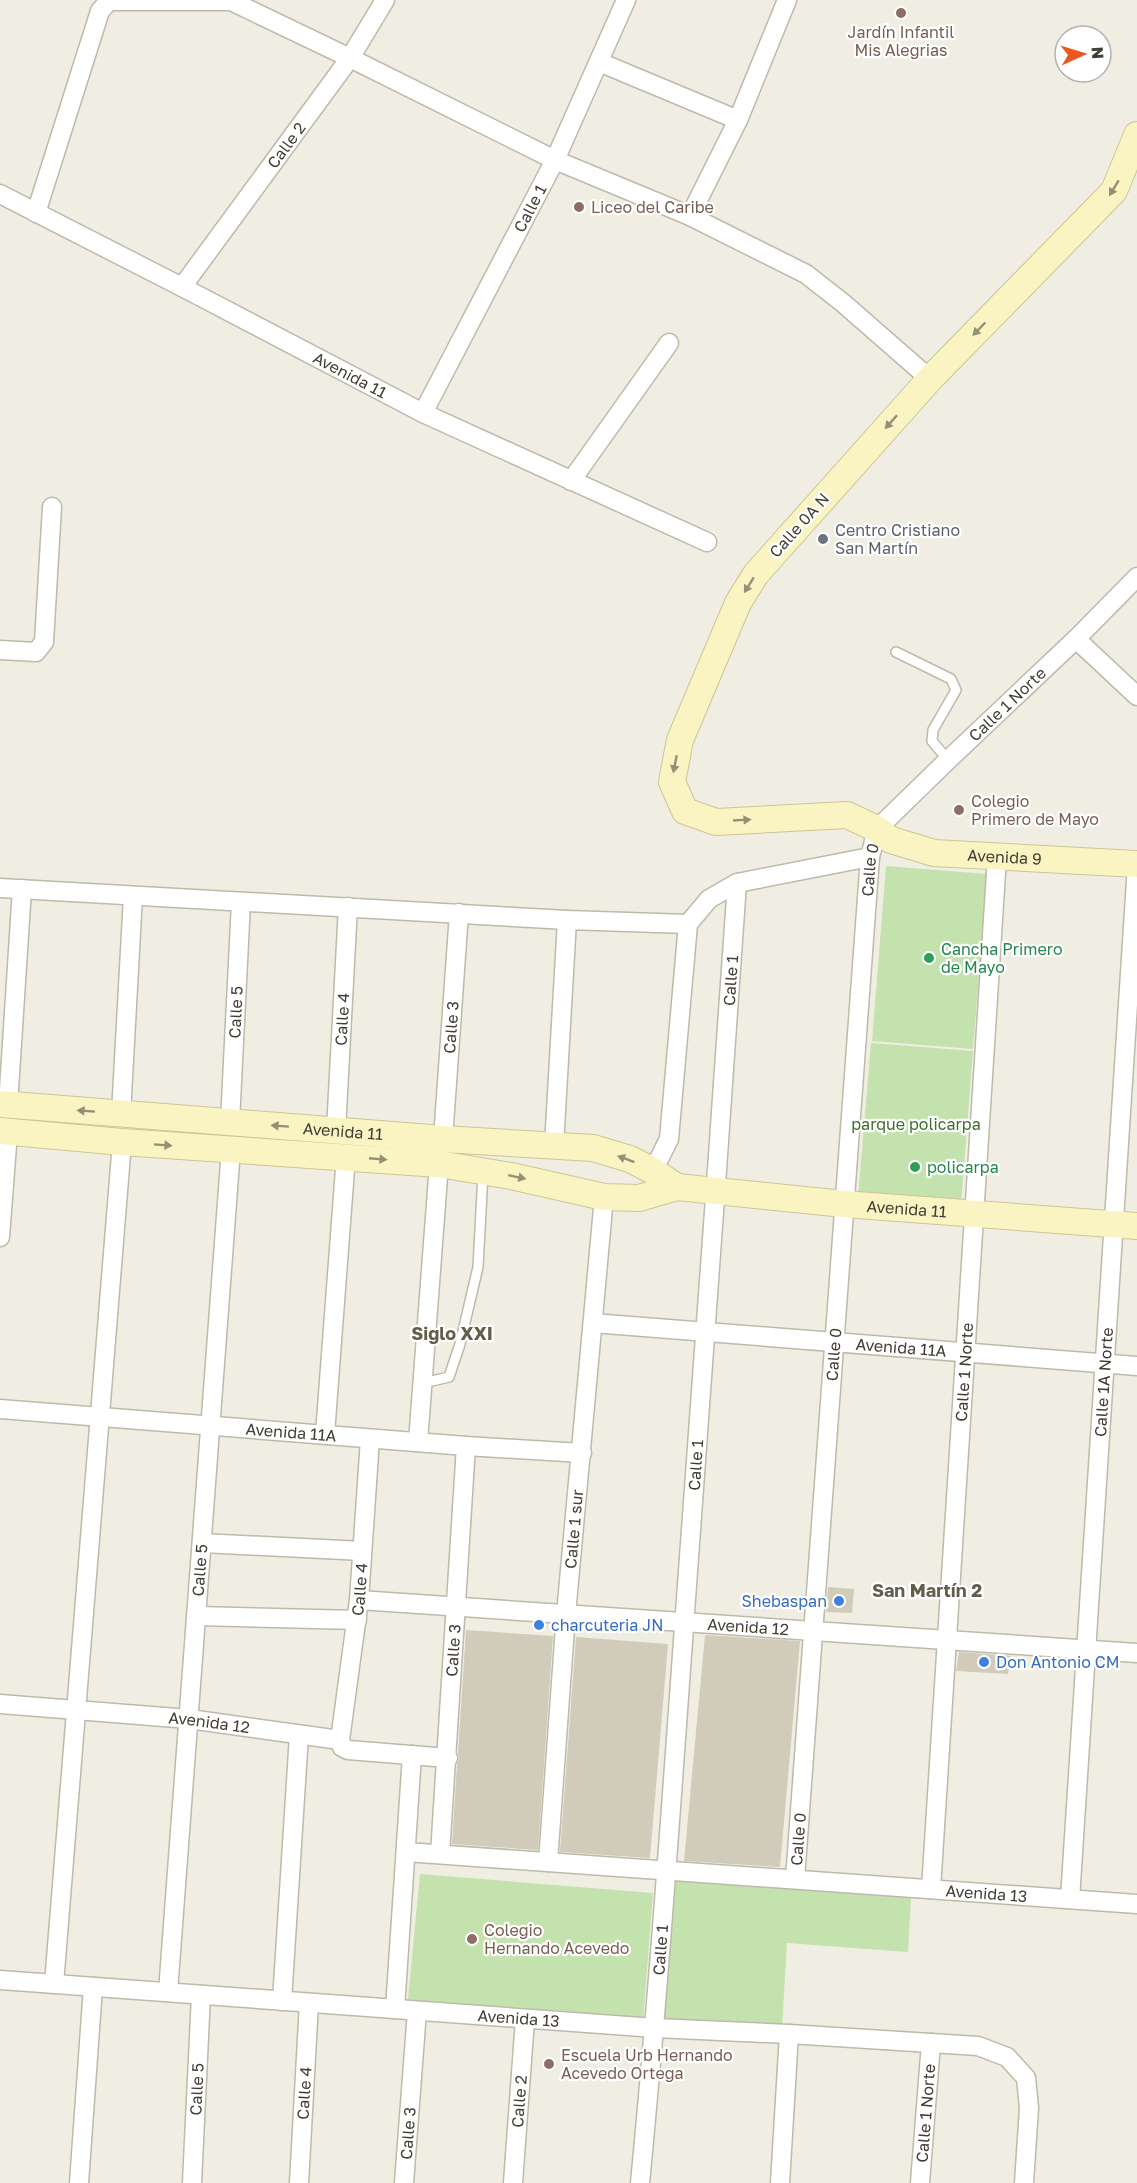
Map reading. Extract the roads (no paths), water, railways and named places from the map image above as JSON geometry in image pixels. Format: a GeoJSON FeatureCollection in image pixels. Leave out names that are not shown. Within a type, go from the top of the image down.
{"type":"FeatureCollection","features":[{"type":"Feature","properties":{"kind":"street","name":"Calle 2"},"geometry":{"type":"LineString","coordinates":[[182,287],[350,58],[385,0]]}},
{"type":"Feature","properties":{"kind":"street","name":"Calle 1"},"geometry":{"type":"LineString","coordinates":[[423,413],[555,160],[626,0]]}},
{"type":"Feature","properties":{"kind":"street"},"geometry":{"type":"LineString","coordinates":[[690,216],[738,120],[787,0]]}},
{"type":"Feature","properties":{"kind":"street"},"geometry":{"type":"LineString","coordinates":[[36,213],[100,10],[109,1],[231,1],[555,160],[690,216],[806,274],[930,379]]}},
{"type":"Feature","properties":{"kind":"street"},"geometry":{"type":"LineString","coordinates":[[598,62],[738,120]]}},
{"type":"Feature","properties":{"kind":"street","name":"Calle 0A N"},"geometry":{"type":"LineString","coordinates":[[878,829],[847,814],[716,822],[685,811],[672,782],[680,740],[738,603],[756,574],[930,379],[1114,191],[1137,135]]}},
{"type":"Feature","properties":{"kind":"street","name":"Avenida 11"},"geometry":{"type":"LineString","coordinates":[[0,194],[423,413],[707,542]]}},
{"type":"Feature","properties":{"kind":"street"},"geometry":{"type":"LineString","coordinates":[[571,481],[669,343]]}},
{"type":"Feature","properties":{"kind":"street"},"geometry":{"type":"LineString","coordinates":[[0,650],[36,652],[44,642],[52,507]]}},
{"type":"Feature","properties":{"kind":"street","name":"Calle 1 Norte"},"geometry":{"type":"LineString","coordinates":[[878,829],[1076,639],[1137,577]]}},
{"type":"Feature","properties":{"kind":"street"},"geometry":{"type":"LineString","coordinates":[[1076,639],[1137,696]]}},
{"type":"Feature","properties":{"kind":"street","name":"Calle 0"},"geometry":{"type":"LineString","coordinates":[[795,1879],[870,857],[878,829]]}},
{"type":"Feature","properties":{"kind":"street","name":"Avenida 9"},"geometry":{"type":"LineString","coordinates":[[878,829],[891,840],[934,853],[1137,865]]}},
{"type":"Feature","properties":{"kind":"street"},"geometry":{"type":"LineString","coordinates":[[653,1171],[669,1139],[688,924],[709,899],[737,883],[870,857]]}},
{"type":"Feature","properties":{"kind":"street","name":"Calle 1 Norte"},"geometry":{"type":"LineString","coordinates":[[931,1889],[998,857]]}},
{"type":"Feature","properties":{"kind":"street","name":"Calle 1A Norte"},"geometry":{"type":"LineString","coordinates":[[1070,1899],[1105,1364],[1125,1225],[1137,865]]}},
{"type":"Feature","properties":{"kind":"street","name":"Calle 1"},"geometry":{"type":"LineString","coordinates":[[640,2183],[655,2028],[717,1191],[737,883]]}},
{"type":"Feature","properties":{"kind":"street"},"geometry":{"type":"LineString","coordinates":[[0,888],[567,920],[688,924]]}},
{"type":"Feature","properties":{"kind":"street"},"geometry":{"type":"LineString","coordinates":[[4,1105],[22,890]]}},
{"type":"Feature","properties":{"kind":"street"},"geometry":{"type":"LineString","coordinates":[[121,1114],[133,896]]}},
{"type":"Feature","properties":{"kind":"street","name":"Calle 5"},"geometry":{"type":"LineString","coordinates":[[230,1122],[241,902]]}},
{"type":"Feature","properties":{"kind":"street","name":"Calle 4"},"geometry":{"type":"LineString","coordinates":[[336,1130],[348,907]]}},
{"type":"Feature","properties":{"kind":"street","name":"Calle 3"},"geometry":{"type":"LineString","coordinates":[[443,1139],[459,914]]}},
{"type":"Feature","properties":{"kind":"street"},"geometry":{"type":"LineString","coordinates":[[554,1146],[567,920]]}},
{"type":"Feature","properties":{"kind":"street","name":"Avenida 11"},"geometry":{"type":"LineString","coordinates":[[4,1105],[443,1139],[593,1148],[630,1159],[677,1187]]}},
{"type":"Feature","properties":{"kind":"street"},"geometry":{"type":"LineString","coordinates":[[0,1237],[4,1131]]}},
{"type":"Feature","properties":{"kind":"street","name":"Avenida 11"},"geometry":{"type":"LineString","coordinates":[[4,1131],[122,1142],[439,1164],[512,1176],[604,1197],[639,1198],[677,1187],[844,1204],[1125,1225]]}},
{"type":"Feature","properties":{"kind":"street"},"geometry":{"type":"LineString","coordinates":[[54,1984],[122,1142]]}},
{"type":"Feature","properties":{"kind":"street","name":"Calle 5"},"geometry":{"type":"LineString","coordinates":[[168,1992],[231,1149]]}},
{"type":"Feature","properties":{"kind":"street"},"geometry":{"type":"LineString","coordinates":[[325,1434],[346,1156]]}},
{"type":"Feature","properties":{"kind":"street"},"geometry":{"type":"LineString","coordinates":[[418,1442],[439,1164]]}},
{"type":"Feature","properties":{"kind":"street","name":"Calle 1 sur"},"geometry":{"type":"LineString","coordinates":[[548,1862],[566,1614],[604,1197]]}},
{"type":"Feature","properties":{"kind":"street","name":"Avenida 11A"},"geometry":{"type":"LineString","coordinates":[[593,1323],[1137,1366]]}},
{"type":"Feature","properties":{"kind":"street","name":"Avenida 11A"},"geometry":{"type":"LineString","coordinates":[[0,1409],[582,1453]]}},
{"type":"Feature","properties":{"kind":"street","name":"Calle 4"},"geometry":{"type":"LineString","coordinates":[[340,1740],[359,1600],[370,1438]]}},
{"type":"Feature","properties":{"kind":"street","name":"Calle 3"},"geometry":{"type":"LineString","coordinates":[[440,1854],[448,1758],[466,1446]]}},
{"type":"Feature","properties":{"kind":"street"},"geometry":{"type":"LineString","coordinates":[[202,1542],[362,1551]]}},
{"type":"Feature","properties":{"kind":"street","name":"Avenida 12"},"geometry":{"type":"LineString","coordinates":[[359,1600],[1137,1653]]}},
{"type":"Feature","properties":{"kind":"street"},"geometry":{"type":"LineString","coordinates":[[196,1616],[357,1620]]}},
{"type":"Feature","properties":{"kind":"street","name":"Avenida 12"},"geometry":{"type":"LineString","coordinates":[[0,1704],[189,1719],[340,1740],[342,1747],[348,1750],[448,1758]]}},
{"type":"Feature","properties":{"kind":"street"},"geometry":{"type":"LineString","coordinates":[[282,2001],[299,1734]]}},
{"type":"Feature","properties":{"kind":"street"},"geometry":{"type":"LineString","coordinates":[[395,2009],[412,1755]]}},
{"type":"Feature","properties":{"kind":"street","name":"Avenida 13"},"geometry":{"type":"LineString","coordinates":[[406,1852],[1137,1904]]}},
{"type":"Feature","properties":{"kind":"street","name":"Avenida 13"},"geometry":{"type":"LineString","coordinates":[[0,1980],[655,2028],[978,2046],[1006,2057],[1026,2078],[1029,2108],[1024,2183]]}},
{"type":"Feature","properties":{"kind":"street"},"geometry":{"type":"LineString","coordinates":[[79,2183],[93,1987]]}},
{"type":"Feature","properties":{"kind":"street","name":"Calle 5"},"geometry":{"type":"LineString","coordinates":[[192,2183],[201,1995]]}},
{"type":"Feature","properties":{"kind":"street","name":"Calle 4"},"geometry":{"type":"LineString","coordinates":[[299,2183],[309,2003]]}},
{"type":"Feature","properties":{"kind":"street","name":"Calle 3"},"geometry":{"type":"LineString","coordinates":[[404,2183],[417,2011]]}},
{"type":"Feature","properties":{"kind":"street","name":"Calle 2"},"geometry":{"type":"LineString","coordinates":[[513,2183],[525,2019]]}},
{"type":"Feature","properties":{"kind":"street"},"geometry":{"type":"LineString","coordinates":[[780,2183],[789,2034]]}},
{"type":"Feature","properties":{"kind":"street","name":"Calle 1 Norte"},"geometry":{"type":"LineString","coordinates":[[920,2183],[931,2043]]}},
{"type":"Feature","properties":{"kind":"lane"},"geometry":{"type":"LineString","coordinates":[[896,652],[951,679],[956,690],[933,730],[932,741],[948,760]]}},
{"type":"Feature","properties":{"kind":"lane"},"geometry":{"type":"LineString","coordinates":[[423,1383],[449,1377],[460,1344],[478,1267],[483,1171]]}},
{"type":"Feature","properties":{"kind":"place","name":"Jardín Infantil Mis Alegrias"},"geometry":{"type":"Point","coordinates":[901,13]}},
{"type":"Feature","properties":{"kind":"place","name":"Liceo del Caribe"},"geometry":{"type":"Point","coordinates":[579,207]}},
{"type":"Feature","properties":{"kind":"place","name":"Centro Cristiano San Martín"},"geometry":{"type":"Point","coordinates":[823,539]}},
{"type":"Feature","properties":{"kind":"place","name":"Colegio Primero de Mayo"},"geometry":{"type":"Point","coordinates":[959,810]}},
{"type":"Feature","properties":{"kind":"place","name":"Cancha Primero de Mayo"},"geometry":{"type":"Point","coordinates":[929,958]}},
{"type":"Feature","properties":{"kind":"place","name":"policarpa"},"geometry":{"type":"Point","coordinates":[915,1167]}},
{"type":"Feature","properties":{"kind":"place","name":"Shebaspan"},"geometry":{"type":"Point","coordinates":[839,1601]}},
{"type":"Feature","properties":{"kind":"place","name":"charcuteria JN"},"geometry":{"type":"Point","coordinates":[539,1625]}},
{"type":"Feature","properties":{"kind":"place","name":"Don Antonio CM"},"geometry":{"type":"Point","coordinates":[984,1662]}},
{"type":"Feature","properties":{"kind":"place","name":"Colegio Hernando Acevedo"},"geometry":{"type":"Point","coordinates":[472,1939]}},
{"type":"Feature","properties":{"kind":"place","name":"Escuela Urb Hernando Acevedo Ortega"},"geometry":{"type":"Point","coordinates":[549,2064]}},
{"type":"Feature","properties":{"kind":"district","name":"Siglo XXI"},"geometry":{"type":"Point","coordinates":[452,1333]}},
{"type":"Feature","properties":{"kind":"district","name":"San Martín 2"},"geometry":{"type":"Point","coordinates":[927,1590]}},
{"type":"Feature","properties":{"kind":"park label","name":"parque policarpa"},"geometry":{"type":"Point","coordinates":[916,1124]}}]}
